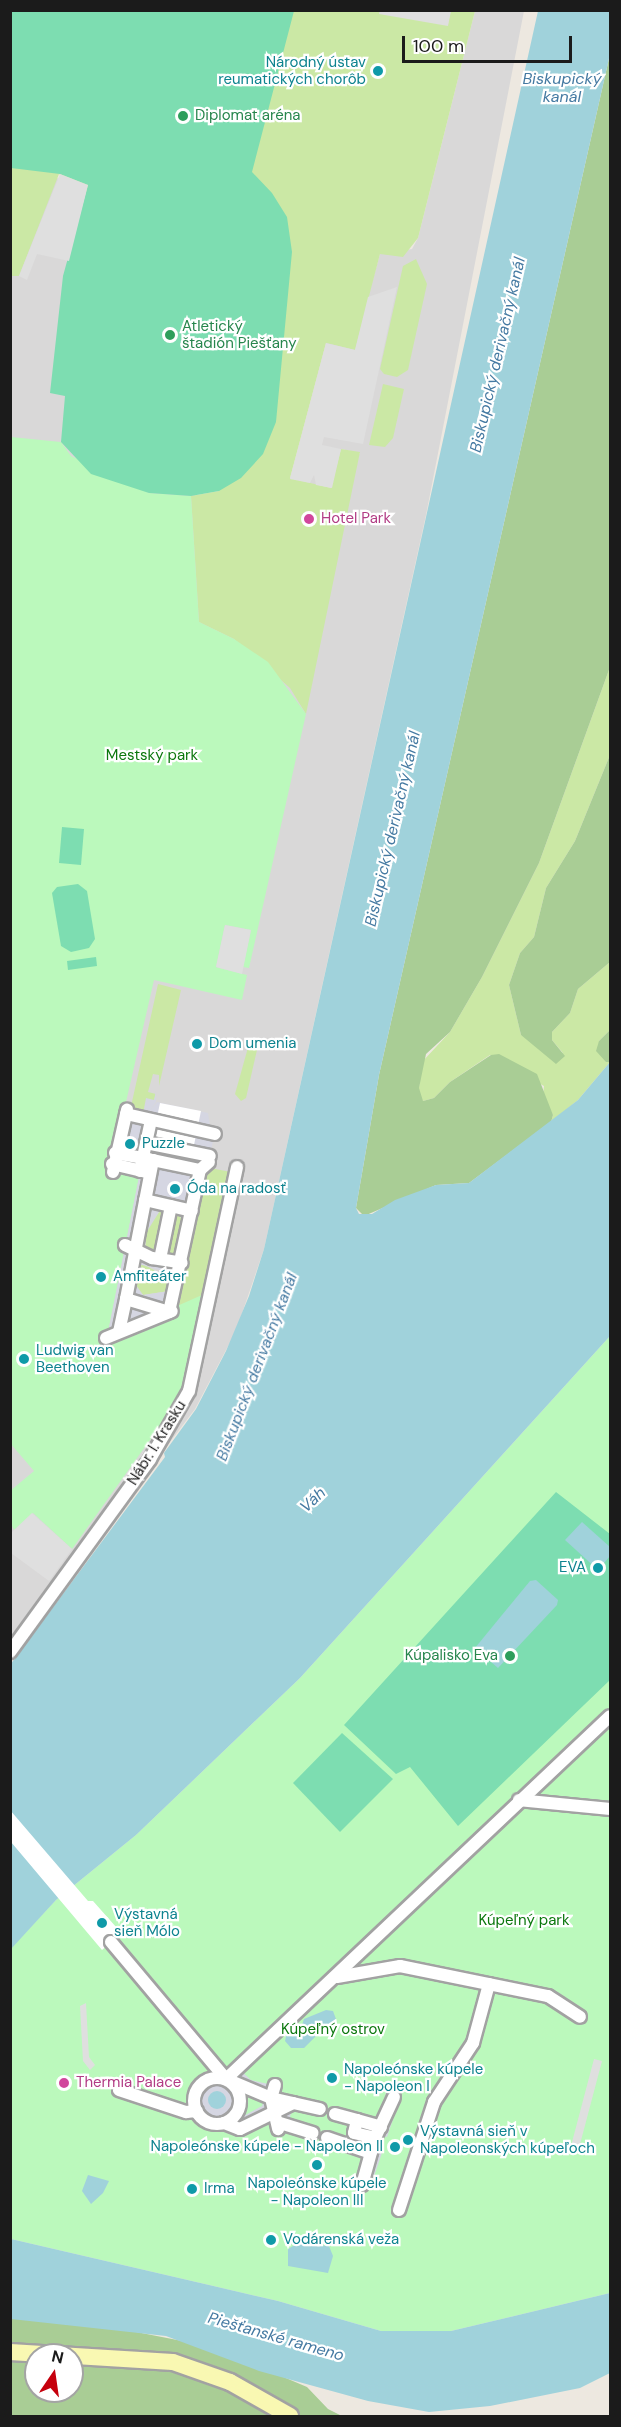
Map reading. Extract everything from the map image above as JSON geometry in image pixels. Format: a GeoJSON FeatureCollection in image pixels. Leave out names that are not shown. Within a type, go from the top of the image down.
{"type":"FeatureCollection","features":[{"type":"Feature","properties":{"kind":"main road"},"geometry":{"type":"LineString","coordinates":[[10,2352],[150,2358],[191,2366],[253,2393],[290,2416]]}},
{"type":"Feature","properties":{"kind":"street"},"geometry":{"type":"LineString","coordinates":[[206,1163],[147,1166],[114,1161],[126,1112],[215,1134]]}},
{"type":"Feature","properties":{"kind":"street"},"geometry":{"type":"LineString","coordinates":[[119,1332],[126,1299],[131,1247],[137,1216],[146,1200],[146,1143],[151,1120]]}},
{"type":"Feature","properties":{"kind":"street"},"geometry":{"type":"LineString","coordinates":[[146,1143],[206,1163]]}},
{"type":"Feature","properties":{"kind":"street"},"geometry":{"type":"LineString","coordinates":[[173,1311],[182,1263],[189,1241],[192,1210],[206,1163]]}},
{"type":"Feature","properties":{"kind":"street","name":"Nábr. I. Krasku"},"geometry":{"type":"LineString","coordinates":[[10,1652],[150,1460],[189,1391],[237,1167]]}},
{"type":"Feature","properties":{"kind":"street"},"geometry":{"type":"LineString","coordinates":[[146,1200],[192,1210]]}},
{"type":"Feature","properties":{"kind":"street"},"geometry":{"type":"LineString","coordinates":[[159,1259],[171,1206]]}},
{"type":"Feature","properties":{"kind":"street"},"geometry":{"type":"LineString","coordinates":[[131,1247],[159,1259],[182,1263]]}},
{"type":"Feature","properties":{"kind":"street"},"geometry":{"type":"LineString","coordinates":[[126,1299],[173,1311]]}},
{"type":"Feature","properties":{"kind":"street"},"geometry":{"type":"LineString","coordinates":[[106,1338],[173,1311]]}},
{"type":"Feature","properties":{"kind":"street"},"geometry":{"type":"LineString","coordinates":[[225,2079],[336,1977],[519,1800],[610,1716]]}},
{"type":"Feature","properties":{"kind":"street"},"geometry":{"type":"LineString","coordinates":[[519,1800],[610,1809]]}},
{"type":"Feature","properties":{"kind":"street"},"geometry":{"type":"LineString","coordinates":[[114,1946],[225,2079],[237,2088],[240,2102],[233,2130]]}},
{"type":"Feature","properties":{"kind":"street"},"geometry":{"type":"LineString","coordinates":[[336,1977],[400,1966],[548,1996],[580,2017]]}},
{"type":"Feature","properties":{"kind":"street"},"geometry":{"type":"LineString","coordinates":[[399,2210],[434,2102],[473,2043],[489,1984]]}},
{"type":"Feature","properties":{"kind":"street"},"geometry":{"type":"LineString","coordinates":[[312,2133],[277,2122],[233,2130],[205,2121],[196,2111],[198,2089],[210,2079],[225,2079],[271,2098],[320,2109]]}},
{"type":"Feature","properties":{"kind":"street"},"geometry":{"type":"LineString","coordinates":[[275,2085],[271,2098],[277,2122]]}},
{"type":"Feature","properties":{"kind":"street"},"geometry":{"type":"LineString","coordinates":[[119,2090],[186,2112],[196,2111]]}},
{"type":"Feature","properties":{"kind":"street"},"geometry":{"type":"LineString","coordinates":[[362,2186],[378,2132],[394,2097]]}},
{"type":"Feature","properties":{"kind":"street"},"geometry":{"type":"LineString","coordinates":[[277,2122],[293,2103]]}},
{"type":"Feature","properties":{"kind":"street"},"geometry":{"type":"LineString","coordinates":[[335,2114],[357,2120],[378,2132]]}},
{"type":"Feature","properties":{"kind":"street"},"geometry":{"type":"LineString","coordinates":[[351,2146],[357,2120]]}},
{"type":"Feature","properties":{"kind":"street"},"geometry":{"type":"LineString","coordinates":[[354,2133],[378,2132]]}},
{"type":"Feature","properties":{"kind":"street"},"geometry":{"type":"LineString","coordinates":[[327,2138],[371,2153]]}},
{"type":"Feature","properties":{"kind":"shaded area"},"geometry":{"type":"Polygon","coordinates":[[[380,10],[451,11],[448,26],[379,14],[380,10]]]}},
{"type":"Feature","properties":{"kind":"shaded area"},"geometry":{"type":"Polygon","coordinates":[[[475,11],[524,11],[426,515],[264,1249],[236,1331],[195,1409],[11,1652],[11,168],[88,185],[108,174],[234,639],[360,453],[341,449],[332,488],[290,479],[326,343],[368,297],[380,254],[412,249],[418,238],[475,11]]]}},
{"type":"Feature","properties":{"kind":"shaded area"},"geometry":{"type":"Polygon","coordinates":[[[60,174],[88,185],[69,261],[37,254],[27,280],[19,276],[60,174]]]}},
{"type":"Feature","properties":{"kind":"shaded area"},"geometry":{"type":"Polygon","coordinates":[[[397,287],[363,444],[324,437],[322,445],[341,449],[332,488],[316,485],[314,475],[310,483],[290,479],[326,343],[355,350],[368,297],[397,287]]]}},
{"type":"Feature","properties":{"kind":"shaded area"},"geometry":{"type":"Polygon","coordinates":[[[225,925],[251,930],[242,974],[216,967],[225,925]]]}},
{"type":"Feature","properties":{"kind":"shaded area"},"geometry":{"type":"Polygon","coordinates":[[[156,1091],[156,1102],[149,1112],[157,1102],[208,1113],[210,1126],[216,1127],[178,1309],[107,1338],[139,1177],[110,1171],[125,1110],[143,1114],[146,1098],[154,1100],[156,1091]],[[161,1209],[146,1233],[145,1250],[154,1256],[159,1250],[168,1213],[161,1209]],[[176,1211],[164,1256],[176,1257],[183,1221],[176,1211]],[[139,1264],[135,1284],[143,1295],[169,1291],[173,1274],[139,1264]]]}},
{"type":"Feature","properties":{"kind":"shaded area"},"geometry":{"type":"Polygon","coordinates":[[[32,1513],[72,1549],[49,1581],[11,1553],[11,1533],[32,1513]]]}},
{"type":"Feature","properties":{"kind":"shaded area"},"geometry":{"type":"Polygon","coordinates":[[[86,2003],[89,2057],[95,2065],[90,2070],[83,2061],[80,2006],[86,2003]]]}},
{"type":"Feature","properties":{"kind":"shaded area"},"geometry":{"type":"Polygon","coordinates":[[[594,2059],[602,2061],[579,2148],[571,2146],[594,2059]]]}},
{"type":"Feature","properties":{"kind":"shaded area"},"geometry":{"type":"Polygon","coordinates":[[[238,2068],[251,2080],[281,2087],[280,2092],[322,2104],[294,2104],[289,2120],[313,2128],[285,2133],[269,2122],[239,2136],[197,2120],[191,2106],[195,2085],[208,2071],[223,2077],[238,2068]],[[243,2095],[236,2120],[262,2106],[264,2100],[243,2095]]]}},
{"type":"Feature","properties":{"kind":"shaded area"},"geometry":{"type":"Polygon","coordinates":[[[386,2093],[400,2099],[387,2137],[380,2135],[376,2148],[383,2150],[370,2188],[357,2184],[367,2153],[349,2142],[354,2123],[335,2116],[337,2108],[378,2119],[386,2093]]]}},
{"type":"Feature","properties":{"kind":"green space"},"geometry":{"type":"Polygon","coordinates":[[[10,11],[475,11],[418,238],[403,257],[380,254],[355,350],[326,343],[290,478],[331,488],[341,449],[360,452],[306,714],[290,688],[234,639],[199,622],[191,496],[219,491],[91,197],[59,174],[19,276],[11,276],[10,11]]]}},
{"type":"Feature","properties":{"kind":"green space","name":"Atletický štadión Piešťany"},"geometry":{"type":"Polygon","coordinates":[[[11,11],[294,11],[252,172],[272,193],[287,217],[292,252],[276,422],[263,454],[241,478],[219,491],[191,496],[149,493],[91,474],[61,442],[65,396],[50,393],[63,276],[88,185],[60,174],[11,168],[11,11]]]}},
{"type":"Feature","properties":{"kind":"green space"},"geometry":{"type":"Polygon","coordinates":[[[610,54],[610,667],[539,863],[482,977],[450,1032],[426,1054],[419,1088],[423,1101],[434,1098],[450,1082],[491,1055],[499,1054],[537,1074],[553,1115],[551,1122],[469,1183],[436,1185],[364,1216],[356,1208],[379,1075],[610,54]]]}},
{"type":"Feature","properties":{"kind":"green space"},"geometry":{"type":"Polygon","coordinates":[[[416,259],[427,284],[408,370],[397,377],[384,374],[380,369],[403,266],[416,259]]]}},
{"type":"Feature","properties":{"kind":"green space"},"geometry":{"type":"Polygon","coordinates":[[[383,384],[404,389],[393,438],[385,447],[369,445],[383,384]]]}},
{"type":"Feature","properties":{"kind":"green space","name":"Mestský park"},"geometry":{"type":"Polygon","coordinates":[[[11,437],[61,442],[71,456],[149,493],[191,496],[199,622],[234,639],[268,662],[306,714],[249,968],[243,967],[251,930],[225,925],[216,967],[247,975],[242,1000],[154,980],[115,1150],[113,1172],[139,1177],[107,1337],[211,1291],[185,1391],[72,1549],[33,1513],[14,1530],[11,1524],[10,1491],[34,1471],[10,1443],[11,437]]]}},
{"type":"Feature","properties":{"kind":"green space"},"geometry":{"type":"Polygon","coordinates":[[[610,667],[610,755],[575,841],[546,888],[534,937],[520,953],[509,985],[521,1035],[563,1053],[552,1040],[552,1032],[570,1013],[578,989],[610,962],[610,1030],[599,1041],[606,1062],[610,1062],[578,1100],[551,1122],[553,1115],[543,1097],[544,1086],[490,1055],[450,1082],[434,1098],[423,1101],[418,1096],[422,1062],[450,1032],[482,977],[539,863],[610,667]]]}},
{"type":"Feature","properties":{"kind":"green space"},"geometry":{"type":"Polygon","coordinates":[[[610,755],[610,962],[578,989],[570,1013],[552,1032],[552,1040],[565,1056],[556,1064],[521,1035],[509,985],[520,953],[534,937],[546,888],[575,841],[610,755]]]}},
{"type":"Feature","properties":{"kind":"green space"},"geometry":{"type":"Polygon","coordinates":[[[62,827],[84,829],[81,865],[59,863],[62,827]]]}},
{"type":"Feature","properties":{"kind":"green space"},"geometry":{"type":"Polygon","coordinates":[[[78,884],[87,891],[95,939],[89,948],[71,952],[61,946],[52,893],[57,887],[78,884]]]}},
{"type":"Feature","properties":{"kind":"green space"},"geometry":{"type":"Polygon","coordinates":[[[96,957],[97,966],[68,970],[67,961],[96,957]]]}},
{"type":"Feature","properties":{"kind":"green space"},"geometry":{"type":"Polygon","coordinates":[[[158,984],[181,990],[159,1086],[159,1075],[153,1074],[148,1092],[156,1094],[143,1114],[130,1111],[158,984]]]}},
{"type":"Feature","properties":{"kind":"green space"},"geometry":{"type":"Polygon","coordinates":[[[610,1030],[610,1062],[606,1062],[596,1051],[599,1041],[610,1030]]]}},
{"type":"Feature","properties":{"kind":"green space"},"geometry":{"type":"Polygon","coordinates":[[[249,1044],[257,1050],[246,1098],[241,1101],[235,1094],[249,1044]]]}},
{"type":"Feature","properties":{"kind":"green space"},"geometry":{"type":"Polygon","coordinates":[[[205,1167],[236,1173],[211,1291],[178,1309],[205,1167]]]}},
{"type":"Feature","properties":{"kind":"green space"},"geometry":{"type":"Polygon","coordinates":[[[166,1208],[156,1254],[145,1250],[146,1233],[154,1215],[166,1208]]]}},
{"type":"Feature","properties":{"kind":"green space"},"geometry":{"type":"Polygon","coordinates":[[[179,1212],[183,1221],[176,1257],[169,1260],[163,1251],[171,1214],[179,1212]]]}},
{"type":"Feature","properties":{"kind":"green space"},"geometry":{"type":"Polygon","coordinates":[[[142,1263],[157,1272],[173,1274],[169,1291],[143,1295],[135,1284],[142,1263]]]}},
{"type":"Feature","properties":{"kind":"green space","name":"Kúpeľný ostrov"},"geometry":{"type":"Polygon","coordinates":[[[610,1336],[610,2293],[451,2331],[381,2331],[278,2301],[11,2239],[10,1949],[56,1900],[136,1835],[300,1678],[610,1336]]]}},
{"type":"Feature","properties":{"kind":"green space","name":"Kúpalisko Eva"},"geometry":{"type":"Polygon","coordinates":[[[556,1492],[610,1534],[610,1680],[458,1826],[410,1767],[396,1774],[344,1725],[556,1492]]]}},
{"type":"Feature","properties":{"kind":"green space"},"geometry":{"type":"Polygon","coordinates":[[[342,1733],[393,1779],[340,1832],[293,1783],[342,1733]]]}},
{"type":"Feature","properties":{"kind":"green space"},"geometry":{"type":"Polygon","coordinates":[[[10,2313],[75,2320],[213,2347],[307,2387],[328,2409],[342,2416],[11,2416],[10,2313]]]}},
{"type":"Feature","properties":{"kind":"water"},"geometry":{"type":"Polygon","coordinates":[[[538,11],[610,11],[610,54],[379,1075],[356,1208],[359,1214],[372,1214],[395,1200],[436,1185],[469,1183],[578,1100],[610,1062],[610,1336],[300,1678],[136,1835],[56,1900],[11,1949],[10,1665],[165,1457],[164,1453],[196,1409],[226,1351],[249,1296],[264,1249],[538,11]]]}},
{"type":"Feature","properties":{"kind":"water"},"geometry":{"type":"Polygon","coordinates":[[[582,1522],[610,1547],[610,1556],[598,1570],[565,1540],[582,1522]]]}},
{"type":"Feature","properties":{"kind":"water"},"geometry":{"type":"Polygon","coordinates":[[[536,1580],[558,1600],[557,1605],[498,1668],[475,1648],[530,1581],[536,1580]]]}},
{"type":"Feature","properties":{"kind":"water"},"geometry":{"type":"Polygon","coordinates":[[[326,2010],[333,2011],[336,2019],[332,2035],[319,2033],[304,2048],[291,2048],[285,2041],[287,2032],[295,2026],[300,2031],[304,2019],[326,2010]]]}},
{"type":"Feature","properties":{"kind":"water"},"geometry":{"type":"Polygon","coordinates":[[[217,2091],[225,2096],[226,2100],[221,2108],[217,2109],[209,2104],[208,2100],[213,2092],[217,2091]]]}},
{"type":"Feature","properties":{"kind":"water"},"geometry":{"type":"Polygon","coordinates":[[[88,2175],[109,2181],[103,2193],[91,2204],[82,2191],[88,2175]]]}},
{"type":"Feature","properties":{"kind":"water","name":"Piešťanské rameno"},"geometry":{"type":"Polygon","coordinates":[[[11,2239],[278,2301],[381,2331],[451,2331],[610,2293],[610,2373],[580,2388],[490,2406],[429,2412],[368,2401],[259,2371],[166,2336],[11,2319],[11,2239]]]}},
{"type":"Feature","properties":{"kind":"water"},"geometry":{"type":"Polygon","coordinates":[[[298,2243],[329,2246],[333,2256],[328,2273],[288,2266],[288,2249],[298,2243]]]}},
{"type":"Feature","properties":{"kind":"pier"},"geometry":{"type":"Polygon","coordinates":[[[160,1103],[201,1111],[194,1145],[153,1136],[160,1103]]]}},
{"type":"Feature","properties":{"kind":"pier"},"geometry":{"type":"Polygon","coordinates":[[[10,1810],[88,1901],[93,1901],[124,1936],[118,1936],[102,1950],[11,1842],[10,1810]]]}},
{"type":"Feature","properties":{"kind":"place","name":"Národný ústav reumatických chorôb"},"geometry":{"type":"Point","coordinates":[378,71]}},
{"type":"Feature","properties":{"kind":"place","name":"Diplomat aréna"},"geometry":{"type":"Point","coordinates":[183,116]}},
{"type":"Feature","properties":{"kind":"place","name":"Atletický štadión Piešťany"},"geometry":{"type":"Point","coordinates":[170,335]}},
{"type":"Feature","properties":{"kind":"place","name":"Hotel Park"},"geometry":{"type":"Point","coordinates":[309,519]}},
{"type":"Feature","properties":{"kind":"place","name":"Dom umenia"},"geometry":{"type":"Point","coordinates":[197,1044]}},
{"type":"Feature","properties":{"kind":"place","name":"Puzzle"},"geometry":{"type":"Point","coordinates":[130,1144]}},
{"type":"Feature","properties":{"kind":"place","name":"Óda na radosť"},"geometry":{"type":"Point","coordinates":[175,1189]}},
{"type":"Feature","properties":{"kind":"place","name":"Amfiteáter"},"geometry":{"type":"Point","coordinates":[101,1277]}},
{"type":"Feature","properties":{"kind":"place","name":"Ludwig van Beethoven"},"geometry":{"type":"Point","coordinates":[24,1359]}},
{"type":"Feature","properties":{"kind":"place","name":"EVA"},"geometry":{"type":"Point","coordinates":[598,1568]}},
{"type":"Feature","properties":{"kind":"place","name":"Kúpalisko Eva"},"geometry":{"type":"Point","coordinates":[510,1656]}},
{"type":"Feature","properties":{"kind":"place","name":"Výstavná sieň Mólo"},"geometry":{"type":"Point","coordinates":[102,1923]}},
{"type":"Feature","properties":{"kind":"place","name":"Napoleónske kúpele - Napoleon I"},"geometry":{"type":"Point","coordinates":[332,2078]}},
{"type":"Feature","properties":{"kind":"place","name":"Thermia Palace"},"geometry":{"type":"Point","coordinates":[64,2083]}},
{"type":"Feature","properties":{"kind":"place","name":"Výstavná sieň v Napoleonských kúpeľoch"},"geometry":{"type":"Point","coordinates":[408,2140]}},
{"type":"Feature","properties":{"kind":"place","name":"Napoleónske kúpele - Napoleon II"},"geometry":{"type":"Point","coordinates":[395,2147]}},
{"type":"Feature","properties":{"kind":"place","name":"Napoleónske kúpele - Napoleon III"},"geometry":{"type":"Point","coordinates":[317,2165]}},
{"type":"Feature","properties":{"kind":"place","name":"Irma"},"geometry":{"type":"Point","coordinates":[192,2189]}},
{"type":"Feature","properties":{"kind":"place","name":"Vodárenská veža"},"geometry":{"type":"Point","coordinates":[271,2240]}},
{"type":"Feature","properties":{"kind":"water label","name":"Biskupický kanál"},"geometry":{"type":"Point","coordinates":[562,88]}},
{"type":"Feature","properties":{"kind":"water label","name":"Biskupický derivačný kanál"},"geometry":{"type":"Point","coordinates":[498,355]}},
{"type":"Feature","properties":{"kind":"water label","name":"Biskupický derivačný kanál"},"geometry":{"type":"Point","coordinates":[393,829]}},
{"type":"Feature","properties":{"kind":"water label","name":"Biskupický derivačný kanál"},"geometry":{"type":"Point","coordinates":[257,1367]}},
{"type":"Feature","properties":{"kind":"water label","name":"Váh"},"geometry":{"type":"Point","coordinates":[313,1500]}},
{"type":"Feature","properties":{"kind":"park label","name":"Kúpeľný park"},"geometry":{"type":"Point","coordinates":[524,1921]}}]}
